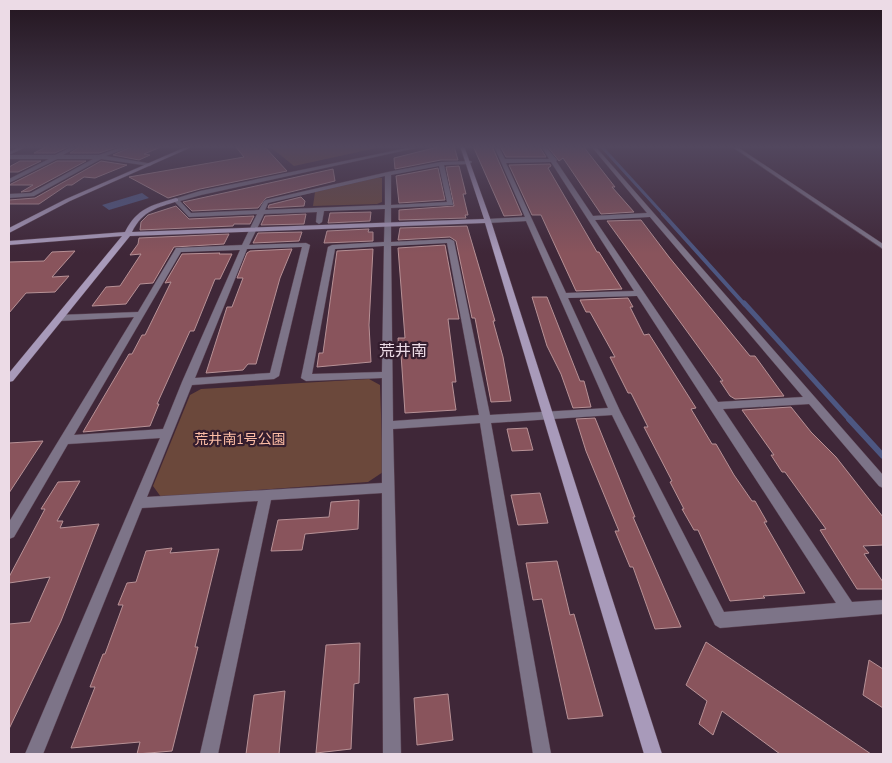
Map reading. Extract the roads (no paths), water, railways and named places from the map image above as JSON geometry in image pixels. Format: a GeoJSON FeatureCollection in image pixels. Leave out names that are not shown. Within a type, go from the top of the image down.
{"type":"FeatureCollection","features":[{"type":"Feature","properties":{"kind":"street"},"geometry":{"type":"LineString","coordinates":[[9,196],[32,195],[56,182]]}},
{"type":"Feature","properties":{"kind":"street"},"geometry":{"type":"LineString","coordinates":[[9,231],[68,200],[110,182]]}},
{"type":"Feature","properties":{"kind":"street"},"geometry":{"type":"LineString","coordinates":[[9,379],[128,234],[135,218],[141,213],[200,193],[254,182]]}},
{"type":"Feature","properties":{"kind":"street"},"geometry":{"type":"LineString","coordinates":[[34,754],[187,382],[252,229],[266,202],[355,182]]}},
{"type":"Feature","properties":{"kind":"street"},"geometry":{"type":"LineString","coordinates":[[388,182],[387,375],[392,754]]}},
{"type":"Feature","properties":{"kind":"street"},"geometry":{"type":"LineString","coordinates":[[176,200],[189,215],[450,204],[445,182]]}},
{"type":"Feature","properties":{"kind":"street"},"geometry":{"type":"LineString","coordinates":[[475,182],[546,415],[653,754]]}},
{"type":"Feature","properties":{"kind":"street"},"geometry":{"type":"LineString","coordinates":[[513,182],[615,411],[720,620],[883,607]]}},
{"type":"Feature","properties":{"kind":"street"},"geometry":{"type":"LineString","coordinates":[[568,182],[849,610]]}},
{"type":"Feature","properties":{"kind":"street"},"geometry":{"type":"LineString","coordinates":[[623,182],[883,483]]}},
{"type":"Feature","properties":{"kind":"street"},"geometry":{"type":"LineString","coordinates":[[786,182],[883,247]]}},
{"type":"Feature","properties":{"kind":"street"},"geometry":{"type":"LineString","coordinates":[[319,222],[321,209]]}},
{"type":"Feature","properties":{"kind":"street"},"geometry":{"type":"LineString","coordinates":[[591,218],[652,215]]}},
{"type":"Feature","properties":{"kind":"street"},"geometry":{"type":"LineString","coordinates":[[9,243],[128,234],[530,219]]}},
{"type":"Feature","properties":{"kind":"street"},"geometry":{"type":"LineString","coordinates":[[387,375],[306,378],[332,247],[450,241],[485,419],[542,754]]}},
{"type":"Feature","properties":{"kind":"street"},"geometry":{"type":"LineString","coordinates":[[9,533],[179,250],[306,246],[274,376],[187,382]]}},
{"type":"Feature","properties":{"kind":"street"},"geometry":{"type":"LineString","coordinates":[[564,296],[641,293]]}},
{"type":"Feature","properties":{"kind":"street"},"geometry":{"type":"LineString","coordinates":[[59,318],[140,314]]}},
{"type":"Feature","properties":{"kind":"street"},"geometry":{"type":"LineString","coordinates":[[715,406],[812,400]]}},
{"type":"Feature","properties":{"kind":"street"},"geometry":{"type":"LineString","coordinates":[[388,425],[615,411]]}},
{"type":"Feature","properties":{"kind":"street"},"geometry":{"type":"LineString","coordinates":[[66,440],[167,433]]}},
{"type":"Feature","properties":{"kind":"street"},"geometry":{"type":"LineString","coordinates":[[138,504],[389,488]]}},
{"type":"Feature","properties":{"kind":"street"},"geometry":{"type":"LineString","coordinates":[[209,754],[266,495]]}},
{"type":"Feature","properties":{"kind":"water"},"geometry":{"type":"Polygon","coordinates":[[[142,193],[149,198],[109,210],[102,205],[142,193]]]}},
{"type":"Feature","properties":{"kind":"waterway"},"geometry":{"type":"LineString","coordinates":[[634,182],[664,215]]}},
{"type":"Feature","properties":{"kind":"waterway"},"geometry":{"type":"LineString","coordinates":[[663,214],[745,305]]}},
{"type":"Feature","properties":{"kind":"waterway"},"geometry":{"type":"LineString","coordinates":[[744,303],[850,420]]}},
{"type":"Feature","properties":{"kind":"waterway"},"geometry":{"type":"LineString","coordinates":[[849,419],[883,456]]}},
{"type":"Feature","properties":{"kind":"district","name":"荒井南"},"geometry":{"type":"Point","coordinates":[403,350]}},
{"type":"Feature","properties":{"kind":"park label","name":"荒井南1号公園"},"geometry":{"type":"Point","coordinates":[240,439]}}]}
